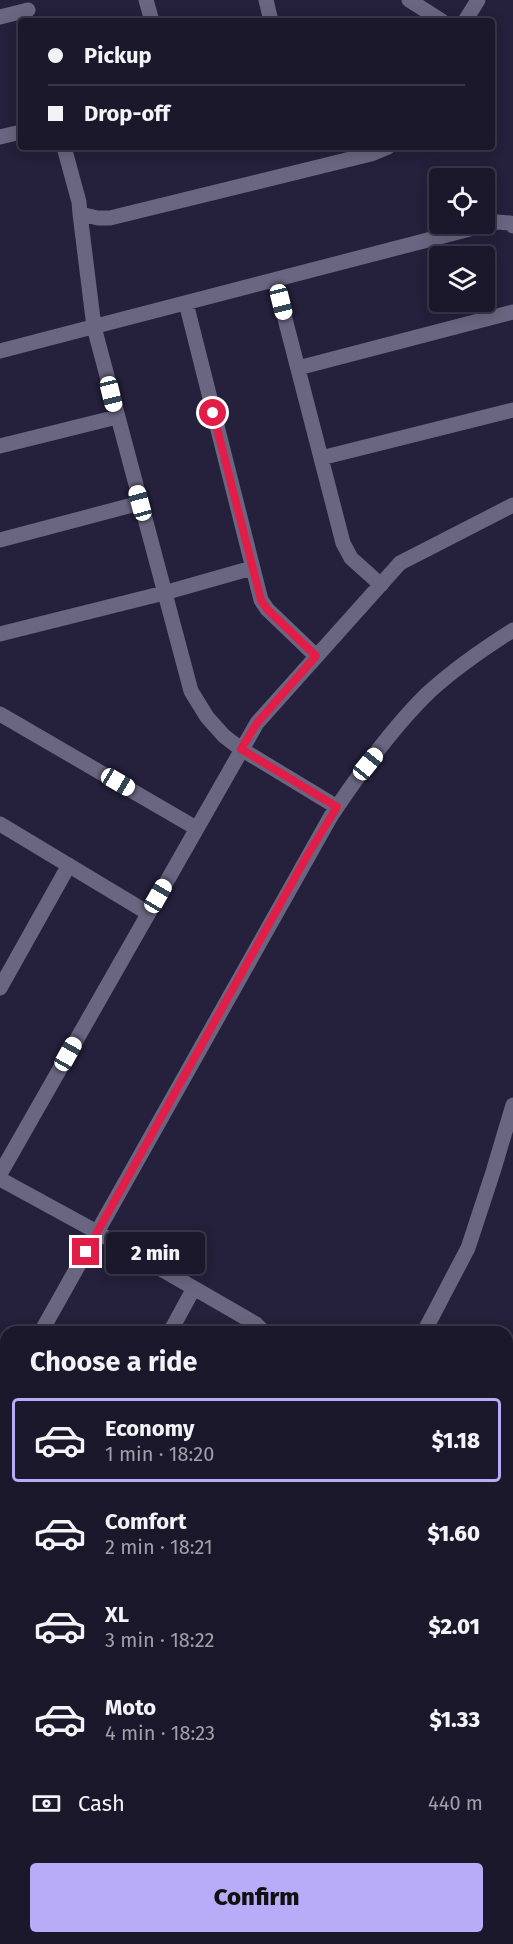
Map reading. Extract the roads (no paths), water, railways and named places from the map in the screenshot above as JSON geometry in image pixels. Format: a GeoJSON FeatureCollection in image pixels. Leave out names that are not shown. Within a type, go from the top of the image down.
{"type":"FeatureCollection","features":[{"type":"Feature","properties":{"kind":"street"},"geometry":{"type":"LineString","coordinates":[[146,0],[151,18]]}},
{"type":"Feature","properties":{"kind":"street"},"geometry":{"type":"LineString","coordinates":[[266,0],[270,18]]}},
{"type":"Feature","properties":{"kind":"street"},"geometry":{"type":"LineString","coordinates":[[409,0],[437,18]]}},
{"type":"Feature","properties":{"kind":"street"},"geometry":{"type":"LineString","coordinates":[[467,18],[478,0]]}},
{"type":"Feature","properties":{"kind":"street"},"geometry":{"type":"LineString","coordinates":[[0,17],[28,10]]}},
{"type":"Feature","properties":{"kind":"street"},"geometry":{"type":"LineString","coordinates":[[0,137],[18,133]]}},
{"type":"Feature","properties":{"kind":"street"},"geometry":{"type":"LineString","coordinates":[[65,150],[79,202],[94,327],[191,691],[207,717],[224,736],[241,749],[337,807]]}},
{"type":"Feature","properties":{"kind":"street"},"geometry":{"type":"LineString","coordinates":[[80,214],[110,218],[381,150]]}},
{"type":"Feature","properties":{"kind":"street"},"geometry":{"type":"LineString","coordinates":[[0,351],[497,222],[510,223],[513,226]]}},
{"type":"Feature","properties":{"kind":"street"},"geometry":{"type":"LineString","coordinates":[[275,280],[343,543],[351,558],[381,585]]}},
{"type":"Feature","properties":{"kind":"street"},"geometry":{"type":"LineString","coordinates":[[186,303],[261,600],[267,609],[316,656]]}},
{"type":"Feature","properties":{"kind":"street"},"geometry":{"type":"LineString","coordinates":[[298,368],[513,312]]}},
{"type":"Feature","properties":{"kind":"street"},"geometry":{"type":"LineString","coordinates":[[321,458],[513,410]]}},
{"type":"Feature","properties":{"kind":"street"},"geometry":{"type":"LineString","coordinates":[[0,446],[117,417]]}},
{"type":"Feature","properties":{"kind":"street"},"geometry":{"type":"LineString","coordinates":[[0,540],[140,503]]}},
{"type":"Feature","properties":{"kind":"street"},"geometry":{"type":"LineString","coordinates":[[0,1174],[257,723],[400,563],[513,505]]}},
{"type":"Feature","properties":{"kind":"street"},"geometry":{"type":"LineString","coordinates":[[0,634],[164,593],[252,568]]}},
{"type":"Feature","properties":{"kind":"street"},"geometry":{"type":"LineString","coordinates":[[44,1326],[308,854],[337,807],[393,734],[428,694],[474,655],[513,630]]}},
{"type":"Feature","properties":{"kind":"street"},"geometry":{"type":"LineString","coordinates":[[0,714],[196,828]]}},
{"type":"Feature","properties":{"kind":"street"},"geometry":{"type":"LineString","coordinates":[[0,824],[148,913]]}},
{"type":"Feature","properties":{"kind":"street"},"geometry":{"type":"LineString","coordinates":[[0,988],[69,865]]}},
{"type":"Feature","properties":{"kind":"street"},"geometry":{"type":"LineString","coordinates":[[427,1326],[468,1248],[512,1109]]}},
{"type":"Feature","properties":{"kind":"street"},"geometry":{"type":"LineString","coordinates":[[0,1179],[97,1232],[258,1326]]}},
{"type":"Feature","properties":{"kind":"street"},"geometry":{"type":"LineString","coordinates":[[173,1326],[194,1288]]}}]}
